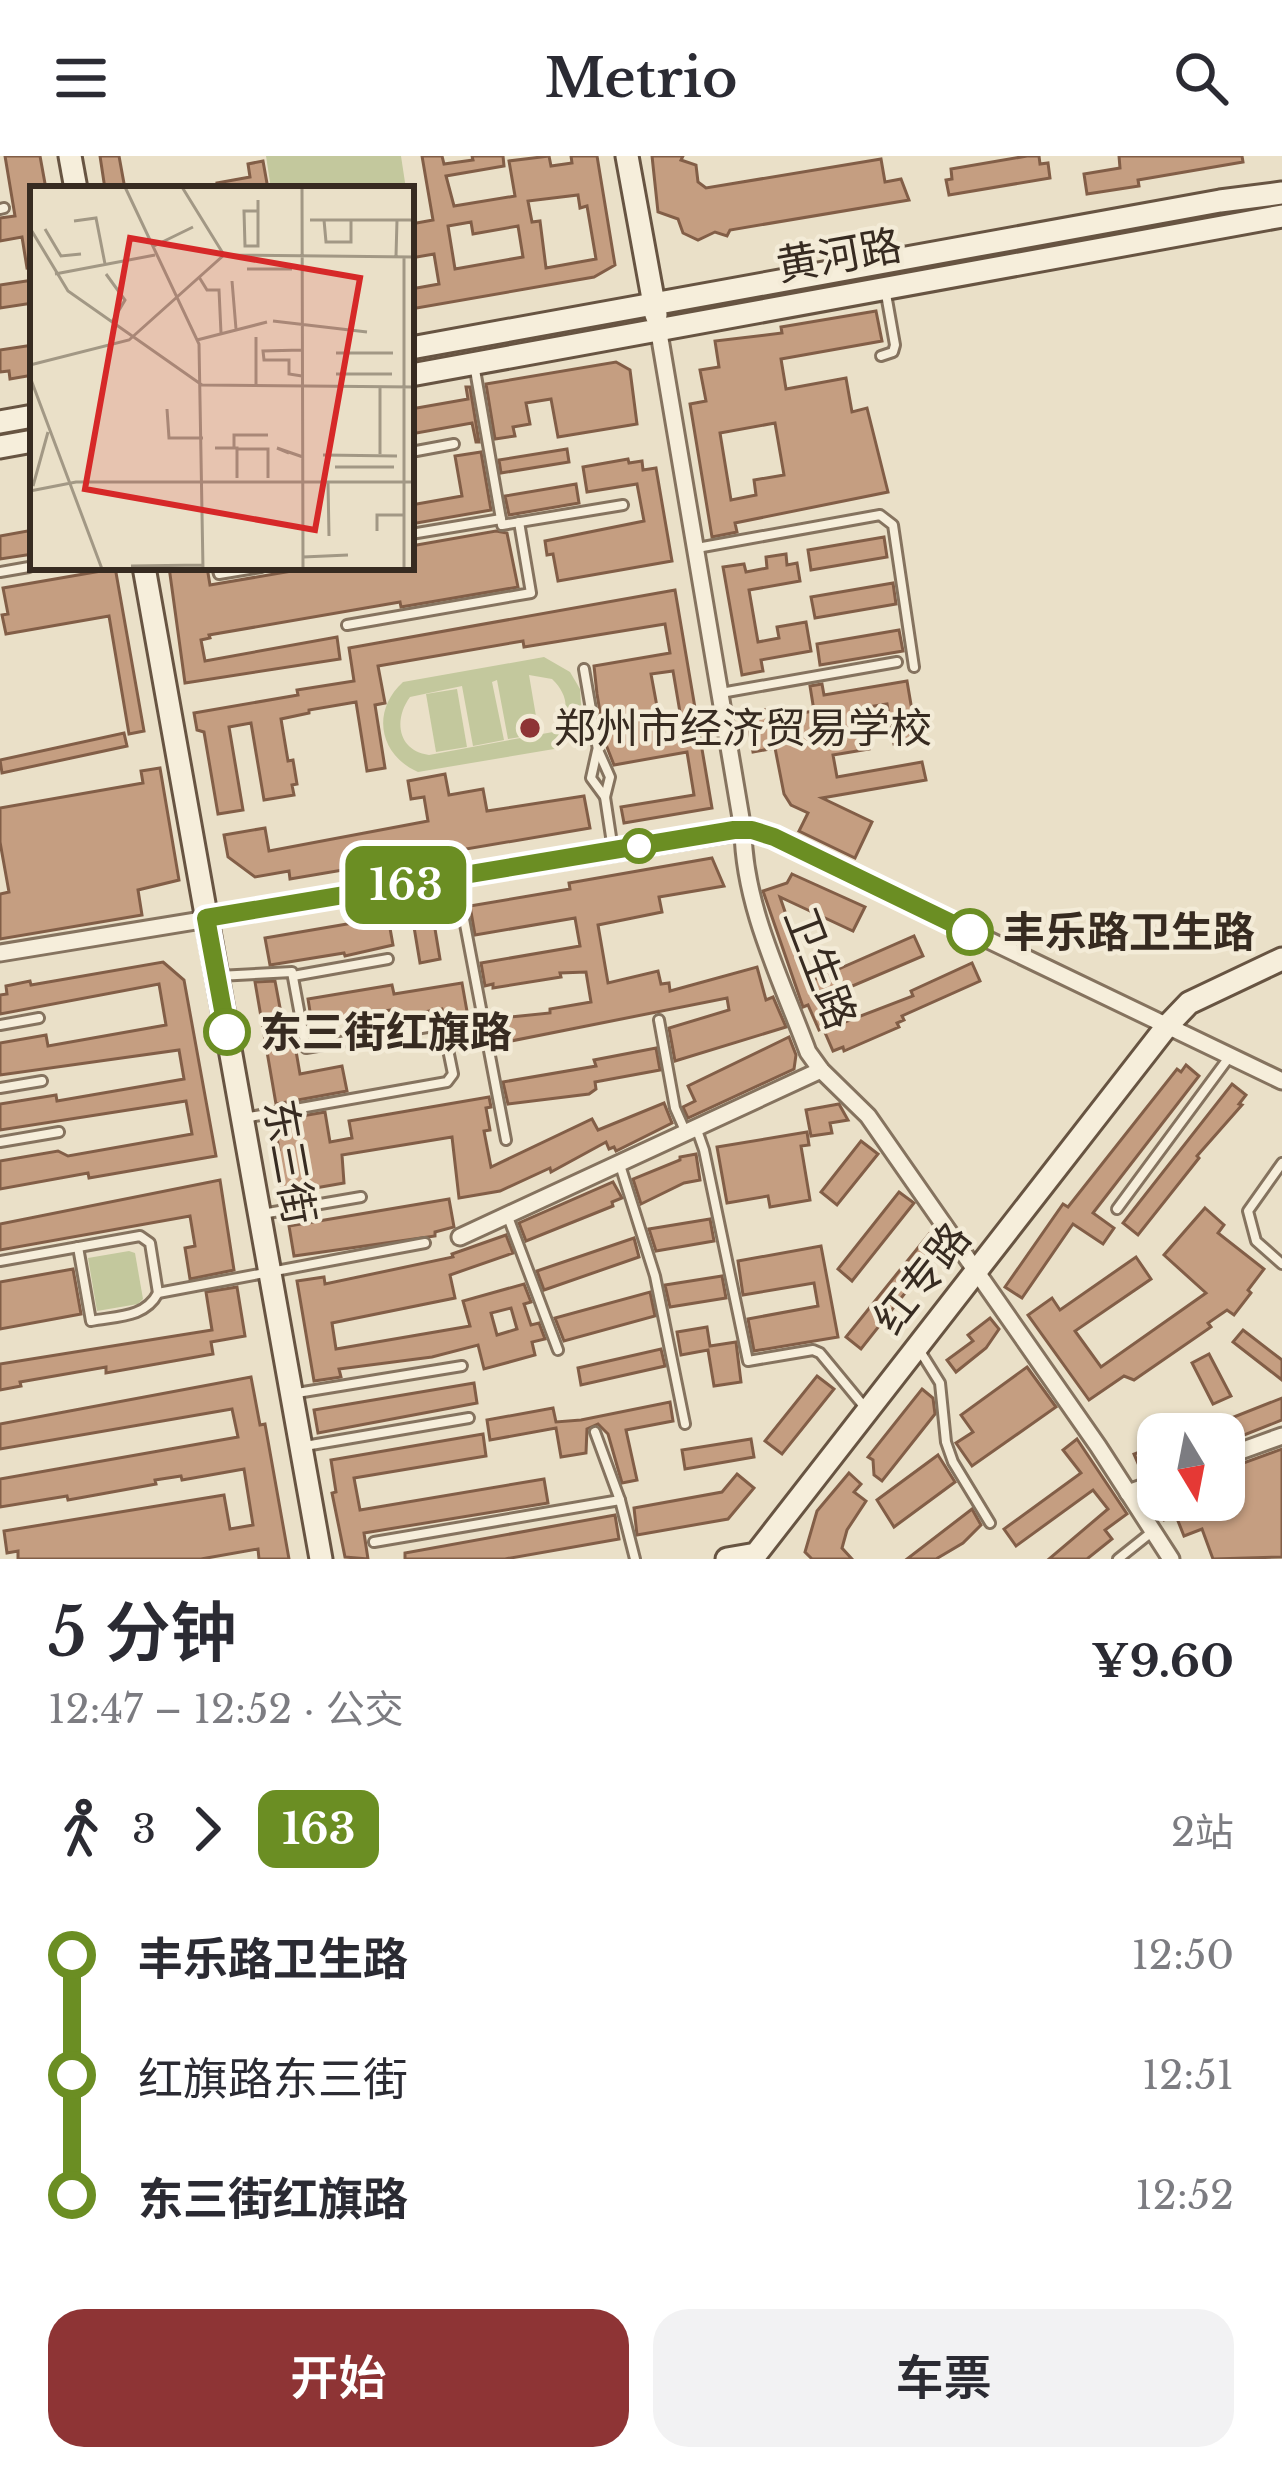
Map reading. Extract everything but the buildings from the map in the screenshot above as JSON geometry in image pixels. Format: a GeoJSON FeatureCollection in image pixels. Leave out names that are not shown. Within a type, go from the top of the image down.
{"type":"FeatureCollection","features":[{"type":"Feature","properties":{"kind":"street"},"geometry":{"type":"LineString","coordinates":[[70,156],[75,186]]}},
{"type":"Feature","properties":{"kind":"street","name":"卫生路"},"geometry":{"type":"LineString","coordinates":[[627,156],[743,830],[746,872],[808,1052],[868,1116],[1172,1559]]}},
{"type":"Feature","properties":{"kind":"street","name":"黄河路"},"geometry":{"type":"LineString","coordinates":[[414,346],[1282,193]]}},
{"type":"Feature","properties":{"kind":"street","name":"黄河路"},"geometry":{"type":"LineString","coordinates":[[414,374],[1282,216]]}},
{"type":"Feature","properties":{"kind":"street"},"geometry":{"type":"LineString","coordinates":[[0,422],[30,417]]}},
{"type":"Feature","properties":{"kind":"street"},"geometry":{"type":"LineString","coordinates":[[0,447],[30,442]]}},
{"type":"Feature","properties":{"kind":"street","name":"东三街"},"geometry":{"type":"LineString","coordinates":[[145,570],[321,1559]]}},
{"type":"Feature","properties":{"kind":"street"},"geometry":{"type":"LineString","coordinates":[[0,953],[743,830],[774,837],[1282,1081]]}},
{"type":"Feature","properties":{"kind":"street","name":"红专路"},"geometry":{"type":"LineString","coordinates":[[728,1559],[762,1557],[868,1411],[1167,1026],[1189,1003],[1282,959]]}},
{"type":"Feature","properties":{"kind":"street"},"geometry":{"type":"LineString","coordinates":[[460,1237],[821,1070]]}},
{"type":"Feature","properties":{"kind":"street"},"geometry":{"type":"LineString","coordinates":[[1245,1449],[1282,1436]]}},
{"type":"Feature","properties":{"kind":"street"},"geometry":{"type":"LineString","coordinates":[[1128,1492],[1137,1489]]}},
{"type":"Feature","properties":{"kind":"lane"},"geometry":{"type":"LineString","coordinates":[[880,356],[893,352],[895,345],[885,286]]}},
{"type":"Feature","properties":{"kind":"lane"},"geometry":{"type":"LineString","coordinates":[[474,364],[502,525],[623,505]]}},
{"type":"Feature","properties":{"kind":"lane"},"geometry":{"type":"LineString","coordinates":[[414,451],[454,444]]}},
{"type":"Feature","properties":{"kind":"lane"},"geometry":{"type":"LineString","coordinates":[[696,548],[880,514],[893,525],[914,667]]}},
{"type":"Feature","properties":{"kind":"lane"},"geometry":{"type":"LineString","coordinates":[[414,534],[501,519]]}},
{"type":"Feature","properties":{"kind":"lane"},"geometry":{"type":"LineString","coordinates":[[347,625],[531,593],[519,523]]}},
{"type":"Feature","properties":{"kind":"lane"},"geometry":{"type":"LineString","coordinates":[[0,572],[29,567]]}},
{"type":"Feature","properties":{"kind":"lane"},"geometry":{"type":"LineString","coordinates":[[720,693],[897,662]]}},
{"type":"Feature","properties":{"kind":"lane"},"geometry":{"type":"LineString","coordinates":[[584,669],[598,750],[610,777],[605,797],[613,850]]}},
{"type":"Feature","properties":{"kind":"lane"},"geometry":{"type":"LineString","coordinates":[[598,750],[591,778],[605,797]]}},
{"type":"Feature","properties":{"kind":"lane"},"geometry":{"type":"LineString","coordinates":[[456,877],[506,1140]]}},
{"type":"Feature","properties":{"kind":"lane"},"geometry":{"type":"LineString","coordinates":[[293,976],[388,959]]}},
{"type":"Feature","properties":{"kind":"lane"},"geometry":{"type":"LineString","coordinates":[[217,976],[292,972],[306,1048],[439,1024],[452,1074],[447,1082],[242,1119]]}},
{"type":"Feature","properties":{"kind":"lane"},"geometry":{"type":"LineString","coordinates":[[0,1025],[39,1018]]}},
{"type":"Feature","properties":{"kind":"lane"},"geometry":{"type":"LineString","coordinates":[[658,1020],[675,1108],[704,1150],[748,1360],[813,1350],[868,1411]]}},
{"type":"Feature","properties":{"kind":"lane"},"geometry":{"type":"LineString","coordinates":[[1117,1209],[1230,1056]]}},
{"type":"Feature","properties":{"kind":"lane"},"geometry":{"type":"LineString","coordinates":[[0,1088],[43,1081]]}},
{"type":"Feature","properties":{"kind":"lane"},"geometry":{"type":"LineString","coordinates":[[0,1142],[59,1132]]}},
{"type":"Feature","properties":{"kind":"lane"},"geometry":{"type":"LineString","coordinates":[[1282,1162],[1248,1210],[1256,1241],[1282,1264]]}},
{"type":"Feature","properties":{"kind":"lane"},"geometry":{"type":"LineString","coordinates":[[620,1165],[656,1276],[685,1424]]}},
{"type":"Feature","properties":{"kind":"lane"},"geometry":{"type":"LineString","coordinates":[[260,1214],[361,1197]]}},
{"type":"Feature","properties":{"kind":"lane"},"geometry":{"type":"LineString","coordinates":[[507,1215],[558,1350]]}},
{"type":"Feature","properties":{"kind":"lane"},"geometry":{"type":"LineString","coordinates":[[0,1261],[78,1247],[140,1236],[150,1243],[158,1293],[152,1306],[143,1312],[91,1321],[78,1247]]}},
{"type":"Feature","properties":{"kind":"lane"},"geometry":{"type":"LineString","coordinates":[[158,1293],[425,1243]]}},
{"type":"Feature","properties":{"kind":"lane"},"geometry":{"type":"LineString","coordinates":[[917,1347],[940,1383],[952,1462],[990,1522]]}},
{"type":"Feature","properties":{"kind":"lane"},"geometry":{"type":"LineString","coordinates":[[292,1394],[462,1366]]}},
{"type":"Feature","properties":{"kind":"lane"},"geometry":{"type":"LineString","coordinates":[[301,1447],[469,1418]]}},
{"type":"Feature","properties":{"kind":"lane"},"geometry":{"type":"LineString","coordinates":[[595,1432],[635,1559]]}},
{"type":"Feature","properties":{"kind":"lane"},"geometry":{"type":"LineString","coordinates":[[374,1542],[620,1500]]}},
{"type":"Feature","properties":{"kind":"lane"},"geometry":{"type":"LineString","coordinates":[[1118,1559],[1153,1531]]}},
{"type":"Feature","properties":{"kind":"green space"},"geometry":{"type":"Polygon","coordinates":[[[266,156],[401,156],[406,186],[271,186],[266,156]]]}},
{"type":"Feature","properties":{"kind":"green space"},"geometry":{"type":"Polygon","coordinates":[[[544,657],[570,672],[580,689],[582,717],[560,748],[418,772],[395,755],[384,732],[386,706],[403,682],[544,657]],[[529,675],[539,734],[508,739],[497,680],[492,682],[504,740],[473,746],[462,686],[410,697],[401,715],[405,741],[429,755],[553,732],[566,706],[552,679],[529,675]]]}},
{"type":"Feature","properties":{"kind":"green space"},"geometry":{"type":"Polygon","coordinates":[[[457,689],[467,747],[436,752],[426,694],[457,689]]]}},
{"type":"Feature","properties":{"kind":"green space"},"geometry":{"type":"Polygon","coordinates":[[[135,1253],[143,1299],[97,1311],[88,1258],[135,1253]]]}},
{"type":"Feature","properties":{"kind":"bus line","name":"163"},"geometry":{"type":"LineString","coordinates":[[227,1032],[206,918],[734,830],[774,837],[970,932]]}},
{"type":"Feature","properties":{"kind":"place","name":"郑州市经济贸易学校"},"geometry":{"type":"Point","coordinates":[530,728]}},
{"type":"Feature","properties":{"kind":"place","name":"丰乐路卫生路"},"geometry":{"type":"Point","coordinates":[970,932]}},
{"type":"Feature","properties":{"kind":"place","name":"东三街红旗路"},"geometry":{"type":"Point","coordinates":[227,1032]}}]}
